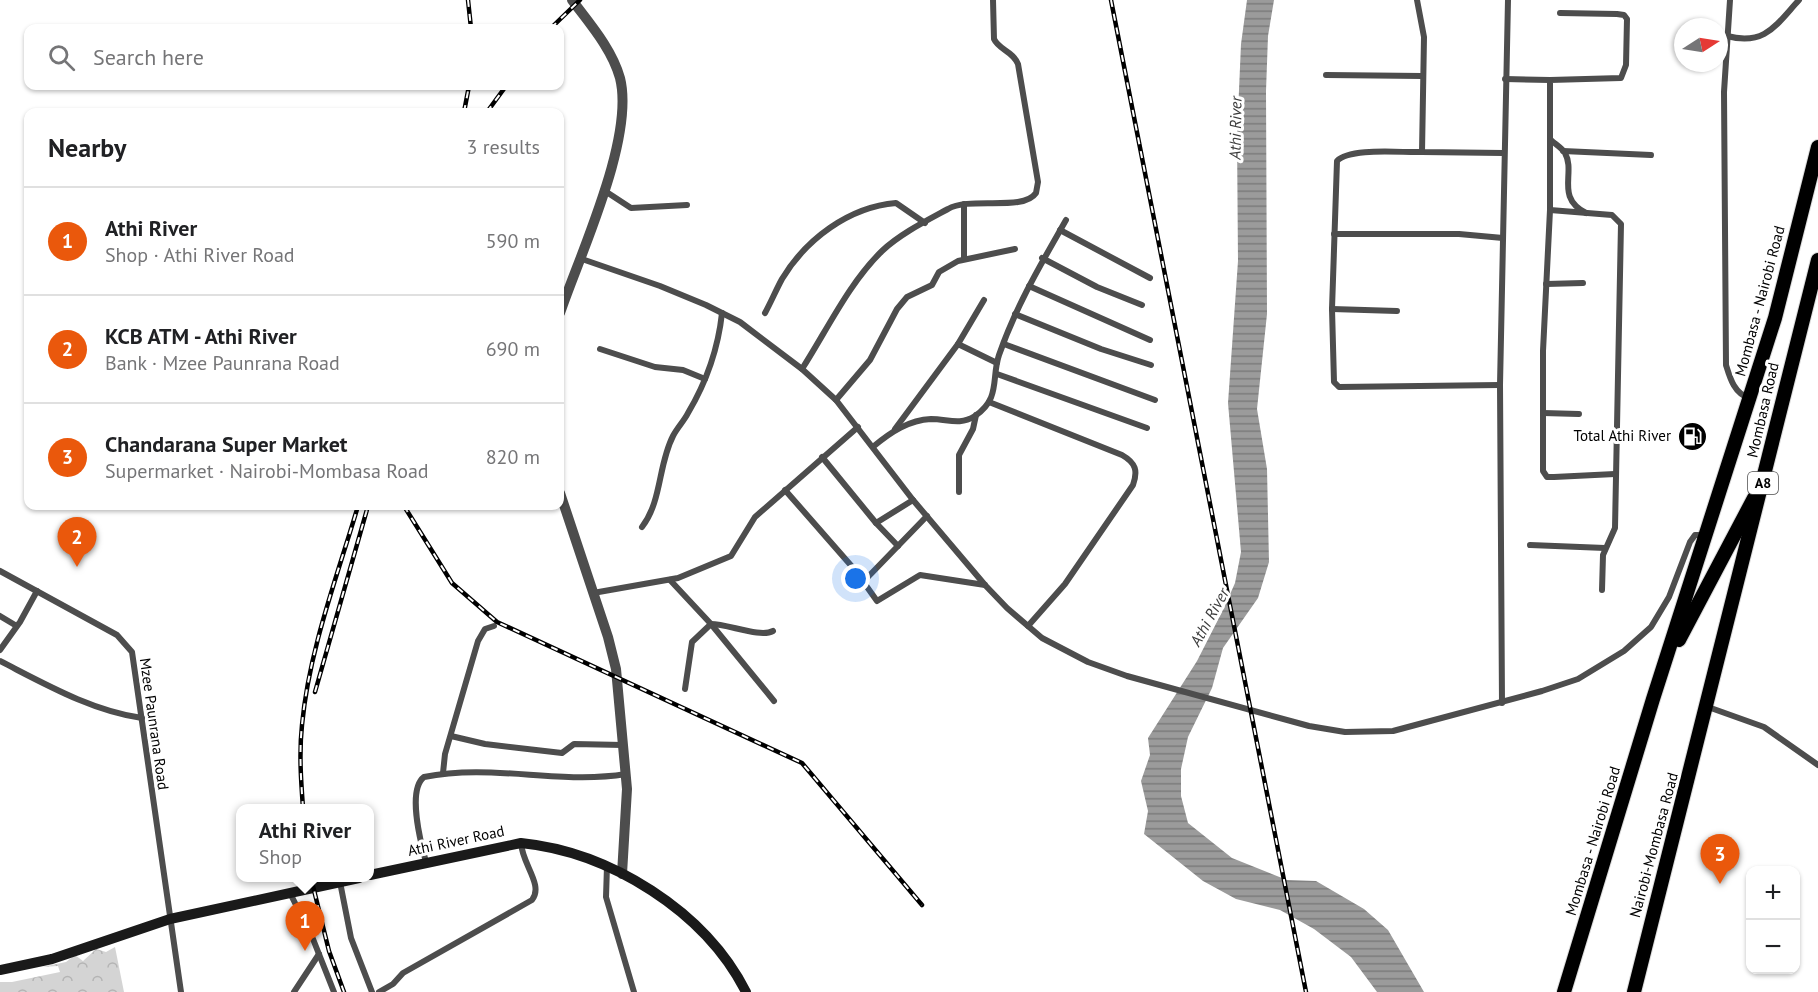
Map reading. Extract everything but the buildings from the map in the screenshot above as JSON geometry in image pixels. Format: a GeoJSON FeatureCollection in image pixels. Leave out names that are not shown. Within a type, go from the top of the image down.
{"type":"FeatureCollection","features":[{"type":"Feature","properties":{"kind":"highway","name":"Mombasa - Nairobi Road"},"geometry":{"type":"LineString","coordinates":[[1728,463],[1775,318],[1818,147]]}},
{"type":"Feature","properties":{"kind":"highway","name":"Mombasa Road"},"geometry":{"type":"LineString","coordinates":[[1708,707],[1818,260]]}},
{"type":"Feature","properties":{"kind":"highway","name":"Mombasa Road"},"geometry":{"type":"LineString","coordinates":[[1653,699],[1728,463]]}},
{"type":"Feature","properties":{"kind":"highway"},"geometry":{"type":"LineString","coordinates":[[1662,672],[1764,480]]}},
{"type":"Feature","properties":{"kind":"highway","name":"Mombasa - Nairobi Road"},"geometry":{"type":"LineString","coordinates":[[1564,992],[1653,699]]}},
{"type":"Feature","properties":{"kind":"highway","name":"Nairobi-Mombasa Road"},"geometry":{"type":"LineString","coordinates":[[1634,992],[1708,707]]}},
{"type":"Feature","properties":{"kind":"main road","name":"Athi River Road"},"geometry":{"type":"LineString","coordinates":[[374,874],[521,843],[566,851],[607,866],[667,902],[699,929],[722,955],[746,992]]}},
{"type":"Feature","properties":{"kind":"main road"},"geometry":{"type":"LineString","coordinates":[[0,970],[52,959],[170,919],[340,882]]}},
{"type":"Feature","properties":{"kind":"street"},"geometry":{"type":"LineString","coordinates":[[564,301],[605,191],[619,128],[620,80],[604,44],[572,0]]}},
{"type":"Feature","properties":{"kind":"street"},"geometry":{"type":"LineString","coordinates":[[802,369],[850,290],[873,261],[893,243],[948,209],[964,204],[1021,202],[1034,196],[1038,188],[1018,64],[1014,56],[996,44],[994,39],[993,0]]}},
{"type":"Feature","properties":{"kind":"street"},"geometry":{"type":"LineString","coordinates":[[1418,0],[1424,37],[1422,152]]}},
{"type":"Feature","properties":{"kind":"street"},"geometry":{"type":"LineString","coordinates":[[1502,703],[1500,385],[1503,153],[1508,0]]}},
{"type":"Feature","properties":{"kind":"street"},"geometry":{"type":"LineString","coordinates":[[1728,24],[1730,0]]}},
{"type":"Feature","properties":{"kind":"street"},"geometry":{"type":"LineString","coordinates":[[1728,36],[1752,40],[1761,36],[1799,0]]}},
{"type":"Feature","properties":{"kind":"street"},"geometry":{"type":"LineString","coordinates":[[1505,80],[1616,80],[1625,74],[1627,25],[1624,15],[1560,13]]}},
{"type":"Feature","properties":{"kind":"street"},"geometry":{"type":"LineString","coordinates":[[1725,72],[1723,236],[1726,364],[1736,388],[1750,399]]}},
{"type":"Feature","properties":{"kind":"street"},"geometry":{"type":"LineString","coordinates":[[1326,75],[1422,76]]}},
{"type":"Feature","properties":{"kind":"street"},"geometry":{"type":"LineString","coordinates":[[1550,80],[1550,210],[1543,413],[1545,475],[1554,477],[1615,474]]}},
{"type":"Feature","properties":{"kind":"street"},"geometry":{"type":"LineString","coordinates":[[1551,140],[1563,151],[1567,160],[1567,190],[1575,204],[1589,215]]}},
{"type":"Feature","properties":{"kind":"street"},"geometry":{"type":"LineString","coordinates":[[1563,151],[1651,155]]}},
{"type":"Feature","properties":{"kind":"street"},"geometry":{"type":"LineString","coordinates":[[1500,385],[1339,387],[1333,376],[1332,309],[1336,165],[1340,158],[1361,153],[1503,153]]}},
{"type":"Feature","properties":{"kind":"street"},"geometry":{"type":"LineString","coordinates":[[605,191],[631,208],[687,204]]}},
{"type":"Feature","properties":{"kind":"street"},"geometry":{"type":"LineString","coordinates":[[765,313],[782,280],[802,252],[856,211],[896,203],[925,223]]}},
{"type":"Feature","properties":{"kind":"street"},"geometry":{"type":"LineString","coordinates":[[964,204],[964,258]]}},
{"type":"Feature","properties":{"kind":"street"},"geometry":{"type":"LineString","coordinates":[[1550,210],[1616,216],[1621,224],[1615,528],[1605,548],[1602,590]]}},
{"type":"Feature","properties":{"kind":"street"},"geometry":{"type":"LineString","coordinates":[[874,446],[895,431],[917,422],[930,419],[958,422],[976,415],[989,402],[996,387],[997,363],[1015,314],[1042,258],[1066,220]]}},
{"type":"Feature","properties":{"kind":"street"},"geometry":{"type":"LineString","coordinates":[[1060,230],[1150,278]]}},
{"type":"Feature","properties":{"kind":"street"},"geometry":{"type":"LineString","coordinates":[[1334,234],[1448,234],[1503,238]]}},
{"type":"Feature","properties":{"kind":"street"},"geometry":{"type":"LineString","coordinates":[[836,400],[870,360],[903,301],[933,285],[942,270],[964,258],[1015,249]]}},
{"type":"Feature","properties":{"kind":"street"},"geometry":{"type":"LineString","coordinates":[[579,258],[660,285],[722,313],[740,322],[802,369],[836,400],[874,446],[913,500],[985,585],[1042,638],[1088,662],[1126,676],[1164,684],[1210,700],[1309,726],[1345,732],[1393,731],[1502,703],[1578,679],[1637,641],[1652,627],[1669,597],[1690,542],[1695,535],[1705,535]]}},
{"type":"Feature","properties":{"kind":"street"},"geometry":{"type":"LineString","coordinates":[[1042,258],[1097,287],[1142,305]]}},
{"type":"Feature","properties":{"kind":"street"},"geometry":{"type":"LineString","coordinates":[[1546,284],[1583,283]]}},
{"type":"Feature","properties":{"kind":"street"},"geometry":{"type":"LineString","coordinates":[[1029,286],[1150,340]]}},
{"type":"Feature","properties":{"kind":"street"},"geometry":{"type":"LineString","coordinates":[[895,431],[958,344],[984,300]]}},
{"type":"Feature","properties":{"kind":"street"},"geometry":{"type":"LineString","coordinates":[[1332,309],[1397,311]]}},
{"type":"Feature","properties":{"kind":"street"},"geometry":{"type":"LineString","coordinates":[[642,527],[651,516],[656,502],[657,487],[673,436],[705,379],[717,349],[722,313]]}},
{"type":"Feature","properties":{"kind":"street"},"geometry":{"type":"LineString","coordinates":[[1015,314],[1101,349],[1151,365]]}},
{"type":"Feature","properties":{"kind":"street"},"geometry":{"type":"LineString","coordinates":[[958,344],[997,363]]}},
{"type":"Feature","properties":{"kind":"street"},"geometry":{"type":"LineString","coordinates":[[1004,344],[1155,400]]}},
{"type":"Feature","properties":{"kind":"street"},"geometry":{"type":"LineString","coordinates":[[600,349],[662,369],[683,370],[705,379]]}},
{"type":"Feature","properties":{"kind":"street"},"geometry":{"type":"LineString","coordinates":[[997,374],[1148,428]]}},
{"type":"Feature","properties":{"kind":"street"},"geometry":{"type":"LineString","coordinates":[[989,402],[1122,455],[1131,460],[1136,470],[1133,485],[1106,525],[1051,602],[1028,626]]}},
{"type":"Feature","properties":{"kind":"street"},"geometry":{"type":"LineString","coordinates":[[1543,413],[1579,414]]}},
{"type":"Feature","properties":{"kind":"street"},"geometry":{"type":"LineString","coordinates":[[959,492],[959,455],[973,429],[976,415]]}},
{"type":"Feature","properties":{"kind":"street"},"geometry":{"type":"LineString","coordinates":[[593,593],[670,580],[705,568],[735,554],[755,517],[858,427]]}},
{"type":"Feature","properties":{"kind":"street"},"geometry":{"type":"LineString","coordinates":[[822,458],[898,546]]}},
{"type":"Feature","properties":{"kind":"street"},"geometry":{"type":"LineString","coordinates":[[785,490],[878,601],[920,575],[985,585]]}},
{"type":"Feature","properties":{"kind":"street"},"geometry":{"type":"LineString","coordinates":[[876,523],[913,500]]}},
{"type":"Feature","properties":{"kind":"street"},"geometry":{"type":"LineString","coordinates":[[564,505],[616,669],[626,774],[626,834],[622,874]]}},
{"type":"Feature","properties":{"kind":"street"},"geometry":{"type":"LineString","coordinates":[[864,582],[927,516]]}},
{"type":"Feature","properties":{"kind":"street"},"geometry":{"type":"LineString","coordinates":[[1530,545],[1605,548]]}},
{"type":"Feature","properties":{"kind":"street","name":"Mzee Paunrana Road"},"geometry":{"type":"LineString","coordinates":[[0,571],[117,635],[128,645],[135,662],[181,992]]}},
{"type":"Feature","properties":{"kind":"street"},"geometry":{"type":"LineString","coordinates":[[670,580],[711,624],[774,701]]}},
{"type":"Feature","properties":{"kind":"street"},"geometry":{"type":"LineString","coordinates":[[0,650],[15,625],[20,622],[37,591]]}},
{"type":"Feature","properties":{"kind":"street"},"geometry":{"type":"LineString","coordinates":[[0,615],[15,625]]}},
{"type":"Feature","properties":{"kind":"street"},"geometry":{"type":"LineString","coordinates":[[711,624],[767,634],[773,631]]}},
{"type":"Feature","properties":{"kind":"street"},"geometry":{"type":"LineString","coordinates":[[685,689],[692,642],[711,624]]}},
{"type":"Feature","properties":{"kind":"street"},"geometry":{"type":"LineString","coordinates":[[442,773],[478,641],[485,629],[494,626]]}},
{"type":"Feature","properties":{"kind":"street"},"geometry":{"type":"LineString","coordinates":[[0,661],[66,694],[114,712],[142,718]]}},
{"type":"Feature","properties":{"kind":"street"},"geometry":{"type":"LineString","coordinates":[[1708,707],[1776,733],[1818,765]]}},
{"type":"Feature","properties":{"kind":"street"},"geometry":{"type":"LineString","coordinates":[[451,736],[485,744],[562,753],[574,744],[623,745]]}},
{"type":"Feature","properties":{"kind":"street"},"geometry":{"type":"LineString","coordinates":[[426,862],[420,842],[417,785],[424,777],[442,773],[497,772],[576,778],[626,774]]}},
{"type":"Feature","properties":{"kind":"street"},"geometry":{"type":"LineString","coordinates":[[379,992],[393,984],[403,973],[532,900],[536,895],[537,885],[524,861],[521,843]]}},
{"type":"Feature","properties":{"kind":"street"},"geometry":{"type":"LineString","coordinates":[[607,866],[606,897],[634,992]]}},
{"type":"Feature","properties":{"kind":"street"},"geometry":{"type":"LineString","coordinates":[[340,882],[351,938],[372,992]]}},
{"type":"Feature","properties":{"kind":"street"},"geometry":{"type":"LineString","coordinates":[[290,893],[334,992]]}},
{"type":"Feature","properties":{"kind":"street"},"geometry":{"type":"LineString","coordinates":[[294,992],[307,977],[319,954]]}},
{"type":"Feature","properties":{"kind":"green space"},"geometry":{"type":"Polygon","coordinates":[[[115,947],[124,992],[0,992],[0,982],[12,982],[60,972],[58,966],[42,967],[66,962],[75,955],[83,961],[96,949],[106,952],[115,947]]]}},
{"type":"Feature","properties":{"kind":"shaded area"},"geometry":{"type":"Polygon","coordinates":[[[1247,0],[1274,0],[1268,36],[1266,91],[1267,314],[1257,409],[1267,469],[1269,562],[1258,598],[1223,648],[1212,688],[1188,737],[1181,769],[1181,796],[1188,823],[1232,858],[1287,880],[1316,881],[1364,909],[1388,930],[1424,992],[1377,992],[1351,957],[1314,929],[1280,910],[1236,899],[1203,881],[1144,834],[1148,811],[1141,781],[1150,755],[1148,738],[1197,661],[1224,608],[1235,583],[1241,552],[1228,403],[1238,261],[1237,136],[1241,44],[1247,0]]]}},
{"type":"Feature","properties":{"kind":"railway"},"geometry":{"type":"LineString","coordinates":[[468,0],[471,24]]}},
{"type":"Feature","properties":{"kind":"railway"},"geometry":{"type":"LineString","coordinates":[[555,24],[580,0]]}},
{"type":"Feature","properties":{"kind":"railway"},"geometry":{"type":"LineString","coordinates":[[1111,0],[1306,992]]}},
{"type":"Feature","properties":{"kind":"railway"},"geometry":{"type":"LineString","coordinates":[[465,108],[468,90]]}},
{"type":"Feature","properties":{"kind":"railway"},"geometry":{"type":"LineString","coordinates":[[490,108],[503,90]]}},
{"type":"Feature","properties":{"kind":"railway"},"geometry":{"type":"LineString","coordinates":[[303,804],[302,725],[311,669],[317,641],[357,510]]}},
{"type":"Feature","properties":{"kind":"railway"},"geometry":{"type":"LineString","coordinates":[[315,692],[367,510]]}},
{"type":"Feature","properties":{"kind":"railway"},"geometry":{"type":"LineString","coordinates":[[406,510],[452,583],[497,622],[802,763],[922,905]]}},
{"type":"Feature","properties":{"kind":"railway"},"geometry":{"type":"LineString","coordinates":[[312,882],[329,951],[344,992]]}},
{"type":"Feature","properties":{"kind":"place","name":"Total Athi River"},"geometry":{"type":"Point","coordinates":[1692,436]}},
{"type":"Feature","properties":{"kind":"place","name":"KCB ATM - Athi River"},"geometry":{"type":"Point","coordinates":[77,567]}},
{"type":"Feature","properties":{"kind":"place","name":"Chandarana Super Market"},"geometry":{"type":"Point","coordinates":[1720,884]}},
{"type":"Feature","properties":{"kind":"place","name":"Athi River"},"geometry":{"type":"Point","coordinates":[305,951]}}]}
